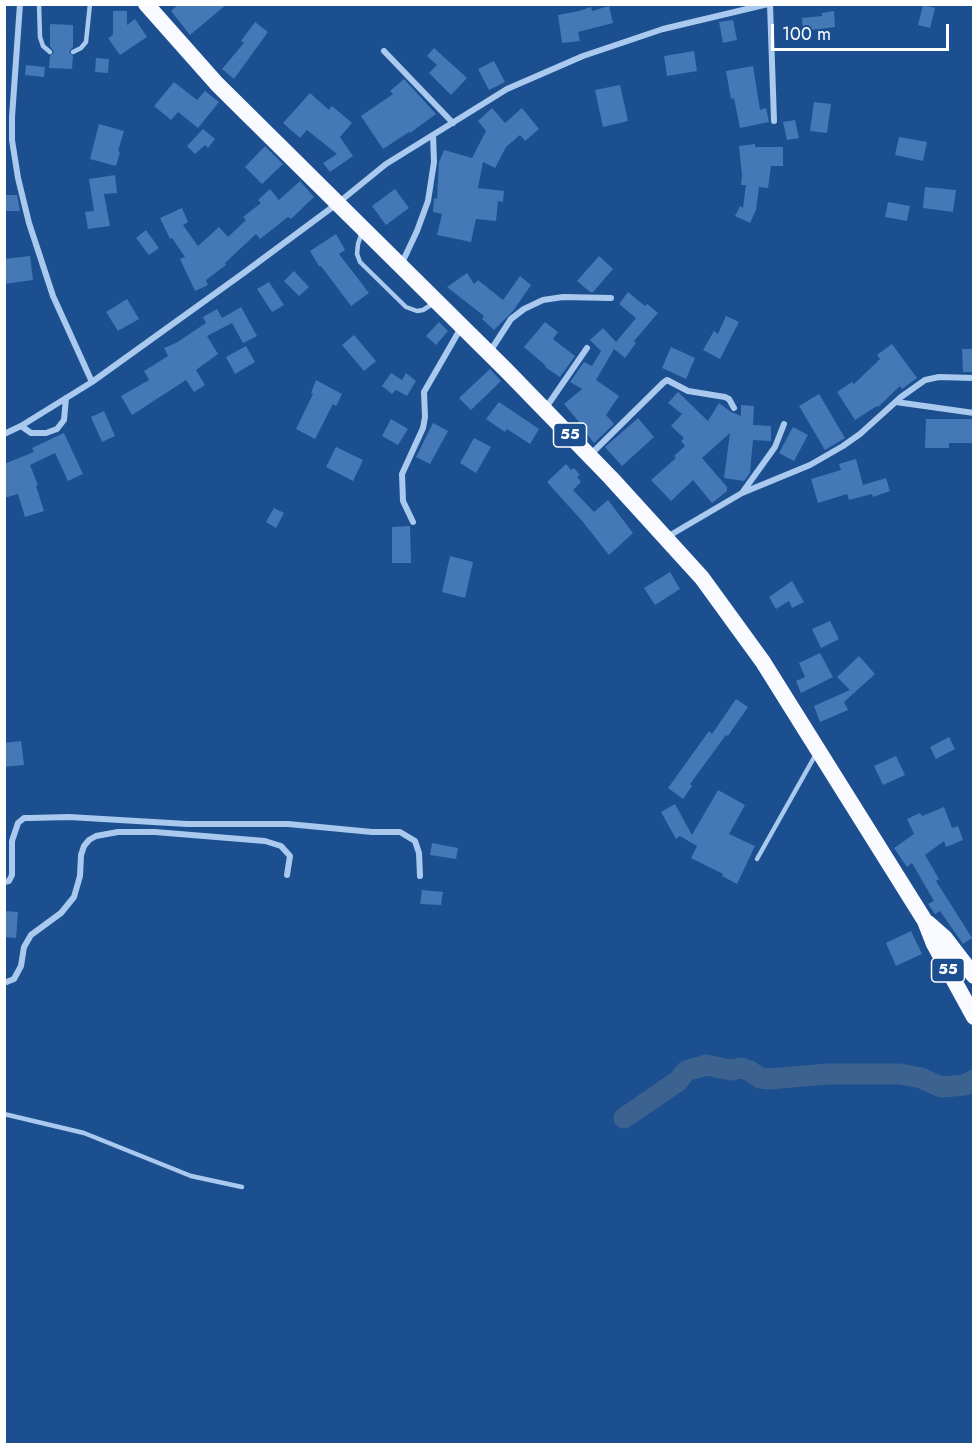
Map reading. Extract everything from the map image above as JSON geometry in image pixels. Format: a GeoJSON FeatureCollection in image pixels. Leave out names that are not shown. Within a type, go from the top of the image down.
{"type":"FeatureCollection","features":[{"type":"Feature","properties":{"kind":"highway","name":"55"},"geometry":{"type":"LineString","coordinates":[[146,4],[217,84],[545,410],[702,578],[763,662],[819,749],[925,921],[934,944],[974,1017]]}},
{"type":"Feature","properties":{"kind":"highway","name":"55"},"geometry":{"type":"LineString","coordinates":[[925,921],[945,938],[974,976]]}},
{"type":"Feature","properties":{"kind":"street"},"geometry":{"type":"LineString","coordinates":[[20,4],[12,117],[8,139],[29,223],[53,296],[92,382]]}},
{"type":"Feature","properties":{"kind":"street"},"geometry":{"type":"LineString","coordinates":[[4,434],[92,382],[338,203],[387,164],[507,89],[583,56],[663,29],[769,4],[774,121]]}},
{"type":"Feature","properties":{"kind":"street"},"geometry":{"type":"LineString","coordinates":[[384,51],[453,123]]}},
{"type":"Feature","properties":{"kind":"street"},"geometry":{"type":"LineString","coordinates":[[400,265],[417,231],[428,201],[434,162],[433,135]]}},
{"type":"Feature","properties":{"kind":"street"},"geometry":{"type":"LineString","coordinates":[[489,353],[511,319],[524,309],[543,300],[563,297],[611,298]]}},
{"type":"Feature","properties":{"kind":"street"},"geometry":{"type":"LineString","coordinates":[[413,522],[403,501],[402,474],[423,428],[424,392],[462,326]]}},
{"type":"Feature","properties":{"kind":"street"},"geometry":{"type":"LineString","coordinates":[[545,410],[587,348]]}},
{"type":"Feature","properties":{"kind":"street"},"geometry":{"type":"LineString","coordinates":[[666,537],[742,493],[810,465],[843,446],[925,380],[939,377],[974,378]]}},
{"type":"Feature","properties":{"kind":"street"},"geometry":{"type":"LineString","coordinates":[[590,456],[663,382],[668,380],[688,391],[729,399],[734,408]]}},
{"type":"Feature","properties":{"kind":"street"},"geometry":{"type":"LineString","coordinates":[[21,426],[31,433],[45,433],[57,429],[64,420],[66,398]]}},
{"type":"Feature","properties":{"kind":"street"},"geometry":{"type":"LineString","coordinates":[[896,402],[974,413]]}},
{"type":"Feature","properties":{"kind":"street"},"geometry":{"type":"LineString","coordinates":[[742,493],[771,454],[784,424]]}},
{"type":"Feature","properties":{"kind":"street"},"geometry":{"type":"LineString","coordinates":[[4,882],[9,881],[12,874],[12,841],[18,823],[24,818],[69,817],[187,824],[288,824],[372,832],[400,832],[415,841],[420,854],[420,876]]}},
{"type":"Feature","properties":{"kind":"street"},"geometry":{"type":"LineString","coordinates":[[4,983],[14,979],[21,966],[24,947],[31,935],[61,913],[74,897],[80,876],[84,846],[96,836],[118,832],[155,832],[265,841],[281,846],[290,856],[287,875]]}},
{"type":"Feature","properties":{"kind":"lane"},"geometry":{"type":"LineString","coordinates":[[39,4],[40,38],[50,52]]}},
{"type":"Feature","properties":{"kind":"lane"},"geometry":{"type":"LineString","coordinates":[[73,52],[86,42],[90,4]]}},
{"type":"Feature","properties":{"kind":"lane"},"geometry":{"type":"LineString","coordinates":[[363,229],[357,254],[360,262],[406,307],[423,310],[436,301]]}},
{"type":"Feature","properties":{"kind":"lane"},"geometry":{"type":"LineString","coordinates":[[757,859],[819,749]]}},
{"type":"Feature","properties":{"kind":"lane"},"geometry":{"type":"LineString","coordinates":[[4,1114],[84,1133],[191,1176],[242,1187]]}},
{"type":"Feature","properties":{"kind":"building"},"geometry":{"type":"Polygon","coordinates":[[[179,4],[227,4],[190,35],[171,11],[179,4]]]}},
{"type":"Feature","properties":{"kind":"building"},"geometry":{"type":"Polygon","coordinates":[[[923,5],[935,8],[930,28],[918,25],[923,5]]]}},
{"type":"Feature","properties":{"kind":"building"},"geometry":{"type":"Polygon","coordinates":[[[609,6],[613,23],[578,32],[580,41],[562,43],[558,15],[591,7],[592,11],[609,6]]]}},
{"type":"Feature","properties":{"kind":"building"},"geometry":{"type":"Polygon","coordinates":[[[113,11],[127,11],[127,25],[135,19],[147,37],[120,55],[108,38],[113,35],[113,11]]]}},
{"type":"Feature","properties":{"kind":"building"},"geometry":{"type":"Polygon","coordinates":[[[834,11],[835,27],[803,31],[802,18],[822,16],[822,13],[834,11]]]}},
{"type":"Feature","properties":{"kind":"building"},"geometry":{"type":"Polygon","coordinates":[[[733,20],[737,40],[723,43],[719,22],[733,20]]]}},
{"type":"Feature","properties":{"kind":"building"},"geometry":{"type":"Polygon","coordinates":[[[255,22],[268,32],[234,79],[222,69],[244,43],[241,41],[255,22]]]}},
{"type":"Feature","properties":{"kind":"building"},"geometry":{"type":"Polygon","coordinates":[[[50,24],[73,25],[73,47],[69,52],[73,56],[72,69],[49,68],[50,56],[54,52],[50,46],[50,24]]]}},
{"type":"Feature","properties":{"kind":"building"},"geometry":{"type":"Polygon","coordinates":[[[434,48],[467,78],[451,95],[429,73],[437,65],[427,56],[434,48]]]}},
{"type":"Feature","properties":{"kind":"building"},"geometry":{"type":"Polygon","coordinates":[[[694,51],[697,71],[667,76],[664,56],[694,51]]]}},
{"type":"Feature","properties":{"kind":"building"},"geometry":{"type":"Polygon","coordinates":[[[96,58],[109,59],[108,73],[95,72],[96,58]]]}},
{"type":"Feature","properties":{"kind":"building"},"geometry":{"type":"Polygon","coordinates":[[[494,61],[505,82],[489,90],[478,69],[494,61]]]}},
{"type":"Feature","properties":{"kind":"building"},"geometry":{"type":"Polygon","coordinates":[[[26,65],[45,67],[44,77],[25,75],[26,65]]]}},
{"type":"Feature","properties":{"kind":"building"},"geometry":{"type":"Polygon","coordinates":[[[753,66],[760,110],[766,108],[769,122],[740,128],[734,98],[731,99],[726,71],[753,66]]]}},
{"type":"Feature","properties":{"kind":"building"},"geometry":{"type":"Polygon","coordinates":[[[404,79],[436,114],[383,149],[361,116],[393,94],[390,91],[404,79]]]}},
{"type":"Feature","properties":{"kind":"building"},"geometry":{"type":"Polygon","coordinates":[[[174,82],[197,100],[205,91],[219,102],[198,128],[178,112],[171,120],[154,106],[174,82]]]}},
{"type":"Feature","properties":{"kind":"building"},"geometry":{"type":"Polygon","coordinates":[[[620,85],[628,121],[603,127],[595,90],[620,85]]]}},
{"type":"Feature","properties":{"kind":"building"},"geometry":{"type":"Polygon","coordinates":[[[310,93],[329,110],[332,106],[352,123],[340,137],[353,156],[330,172],[323,163],[337,154],[307,130],[300,138],[283,123],[310,93]]]}},
{"type":"Feature","properties":{"kind":"building"},"geometry":{"type":"Polygon","coordinates":[[[814,102],[831,104],[827,133],[810,131],[814,102]]]}},
{"type":"Feature","properties":{"kind":"building"},"geometry":{"type":"Polygon","coordinates":[[[492,108],[505,123],[522,108],[539,129],[525,141],[520,135],[506,147],[495,168],[483,162],[478,188],[504,191],[503,202],[498,201],[496,221],[476,219],[471,242],[437,235],[442,214],[433,212],[434,198],[437,199],[439,162],[444,150],[472,158],[486,131],[478,121],[492,108]]]}},
{"type":"Feature","properties":{"kind":"building"},"geometry":{"type":"Polygon","coordinates":[[[795,120],[799,138],[787,140],[783,122],[795,120]]]}},
{"type":"Feature","properties":{"kind":"building"},"geometry":{"type":"Polygon","coordinates":[[[99,124],[124,131],[116,166],[90,159],[99,124]]]}},
{"type":"Feature","properties":{"kind":"building"},"geometry":{"type":"Polygon","coordinates":[[[203,129],[215,139],[208,148],[205,145],[195,154],[187,146],[203,129]]]}},
{"type":"Feature","properties":{"kind":"building"},"geometry":{"type":"Polygon","coordinates":[[[899,137],[927,142],[923,161],[895,155],[899,137]]]}},
{"type":"Feature","properties":{"kind":"building"},"geometry":{"type":"Polygon","coordinates":[[[755,144],[755,147],[783,147],[783,166],[771,166],[768,188],[759,187],[756,210],[750,223],[735,216],[740,206],[743,208],[746,185],[741,185],[739,146],[755,144]]]}},
{"type":"Feature","properties":{"kind":"building"},"geometry":{"type":"Polygon","coordinates":[[[265,146],[283,164],[262,184],[245,167],[265,146]]]}},
{"type":"Feature","properties":{"kind":"building"},"geometry":{"type":"Polygon","coordinates":[[[115,175],[117,193],[104,194],[110,226],[88,229],[85,212],[94,211],[89,179],[115,175]]]}},
{"type":"Feature","properties":{"kind":"building"},"geometry":{"type":"Polygon","coordinates":[[[300,181],[314,197],[291,219],[288,217],[260,239],[256,234],[225,263],[226,265],[206,280],[208,285],[195,291],[180,259],[185,257],[172,238],[170,239],[160,218],[182,208],[188,222],[183,225],[198,246],[219,227],[228,237],[246,220],[243,217],[261,203],[258,200],[270,189],[279,200],[300,181]]]}},
{"type":"Feature","properties":{"kind":"building"},"geometry":{"type":"Polygon","coordinates":[[[925,187],[956,190],[953,212],[923,208],[925,187]]]}},
{"type":"Feature","properties":{"kind":"building"},"geometry":{"type":"Polygon","coordinates":[[[395,189],[409,208],[386,225],[372,206],[395,189]]]}},
{"type":"Feature","properties":{"kind":"building"},"geometry":{"type":"Polygon","coordinates":[[[4,195],[17,195],[20,211],[4,211],[4,195]]]}},
{"type":"Feature","properties":{"kind":"building"},"geometry":{"type":"Polygon","coordinates":[[[888,202],[910,206],[907,221],[885,217],[888,202]]]}},
{"type":"Feature","properties":{"kind":"building"},"geometry":{"type":"Polygon","coordinates":[[[146,230],[159,248],[149,255],[136,238],[146,230]]]}},
{"type":"Feature","properties":{"kind":"building"},"geometry":{"type":"Polygon","coordinates":[[[336,234],[345,250],[339,254],[369,293],[351,306],[310,251],[336,234]]]}},
{"type":"Feature","properties":{"kind":"building"},"geometry":{"type":"Polygon","coordinates":[[[30,256],[33,280],[4,284],[4,259],[30,256]]]}},
{"type":"Feature","properties":{"kind":"building"},"geometry":{"type":"Polygon","coordinates":[[[599,256],[613,269],[593,292],[590,292],[577,281],[599,256]]]}},
{"type":"Feature","properties":{"kind":"building"},"geometry":{"type":"Polygon","coordinates":[[[294,271],[309,287],[299,296],[284,281],[294,271]]]}},
{"type":"Feature","properties":{"kind":"building"},"geometry":{"type":"Polygon","coordinates":[[[467,273],[474,284],[478,280],[503,300],[520,276],[531,285],[513,311],[494,330],[482,319],[484,316],[447,287],[467,273]]]}},
{"type":"Feature","properties":{"kind":"building"},"geometry":{"type":"Polygon","coordinates":[[[269,282],[284,305],[272,312],[257,289],[269,282]]]}},
{"type":"Feature","properties":{"kind":"building"},"geometry":{"type":"Polygon","coordinates":[[[628,292],[658,313],[634,341],[636,343],[625,358],[614,349],[596,380],[619,396],[606,415],[614,424],[594,443],[564,404],[582,389],[570,382],[584,362],[592,366],[601,351],[590,340],[603,328],[616,342],[636,318],[619,304],[628,292]]]}},
{"type":"Feature","properties":{"kind":"building"},"geometry":{"type":"Polygon","coordinates":[[[127,299],[139,319],[118,331],[106,312],[127,299]]]}},
{"type":"Feature","properties":{"kind":"building"},"geometry":{"type":"Polygon","coordinates":[[[241,307],[257,336],[243,343],[232,323],[207,336],[218,354],[196,370],[205,385],[194,392],[186,380],[132,415],[121,396],[149,380],[144,371],[168,356],[164,348],[176,343],[206,323],[203,317],[217,309],[222,318],[241,307]]]}},
{"type":"Feature","properties":{"kind":"building"},"geometry":{"type":"Polygon","coordinates":[[[726,316],[739,322],[720,359],[703,350],[714,331],[718,334],[726,316]]]}},
{"type":"Feature","properties":{"kind":"building"},"geometry":{"type":"Polygon","coordinates":[[[439,322],[448,331],[436,345],[426,336],[439,322]]]}},
{"type":"Feature","properties":{"kind":"building"},"geometry":{"type":"Polygon","coordinates":[[[545,322],[558,332],[553,339],[575,356],[560,377],[545,367],[524,347],[545,322]]]}},
{"type":"Feature","properties":{"kind":"building"},"geometry":{"type":"Polygon","coordinates":[[[354,335],[376,361],[364,371],[342,345],[354,335]]]}},
{"type":"Feature","properties":{"kind":"building"},"geometry":{"type":"Polygon","coordinates":[[[892,344],[917,378],[902,389],[900,386],[878,407],[855,420],[837,392],[852,382],[854,384],[880,359],[877,355],[892,344]]]}},
{"type":"Feature","properties":{"kind":"building"},"geometry":{"type":"Polygon","coordinates":[[[246,346],[255,362],[235,374],[226,357],[246,346]]]}},
{"type":"Feature","properties":{"kind":"building"},"geometry":{"type":"Polygon","coordinates":[[[671,347],[695,358],[686,379],[662,368],[671,347]]]}},
{"type":"Feature","properties":{"kind":"building"},"geometry":{"type":"Polygon","coordinates":[[[962,349],[974,349],[974,372],[963,372],[962,349]]]}},
{"type":"Feature","properties":{"kind":"building"},"geometry":{"type":"Polygon","coordinates":[[[490,369],[501,381],[471,410],[459,398],[490,369]]]}},
{"type":"Feature","properties":{"kind":"building"},"geometry":{"type":"Polygon","coordinates":[[[391,373],[402,380],[406,373],[416,381],[407,396],[396,390],[392,394],[382,386],[391,373]]]}},
{"type":"Feature","properties":{"kind":"building"},"geometry":{"type":"Polygon","coordinates":[[[316,380],[342,394],[336,406],[333,404],[315,439],[296,429],[313,394],[311,393],[316,380]]]}},
{"type":"Feature","properties":{"kind":"building"},"geometry":{"type":"Polygon","coordinates":[[[678,392],[708,421],[719,403],[741,416],[741,405],[754,406],[753,425],[771,426],[771,441],[753,440],[750,473],[744,481],[724,478],[730,433],[702,458],[727,487],[727,491],[712,503],[693,480],[671,501],[651,480],[676,458],[674,456],[685,446],[681,441],[684,438],[671,426],[682,414],[668,403],[678,392]]]}},
{"type":"Feature","properties":{"kind":"building"},"geometry":{"type":"Polygon","coordinates":[[[819,394],[845,438],[825,450],[799,406],[819,394]]]}},
{"type":"Feature","properties":{"kind":"building"},"geometry":{"type":"Polygon","coordinates":[[[499,402],[539,429],[530,444],[507,429],[505,432],[486,419],[499,402]]]}},
{"type":"Feature","properties":{"kind":"building"},"geometry":{"type":"Polygon","coordinates":[[[104,411],[115,436],[102,442],[91,417],[104,411]]]}},
{"type":"Feature","properties":{"kind":"building"},"geometry":{"type":"Polygon","coordinates":[[[638,418],[654,437],[622,466],[605,447],[638,418]]]}},
{"type":"Feature","properties":{"kind":"building"},"geometry":{"type":"Polygon","coordinates":[[[391,419],[408,429],[398,445],[382,436],[391,419]]]}},
{"type":"Feature","properties":{"kind":"building"},"geometry":{"type":"Polygon","coordinates":[[[926,419],[974,419],[974,443],[949,443],[949,448],[925,448],[926,419]]]}},
{"type":"Feature","properties":{"kind":"building"},"geometry":{"type":"Polygon","coordinates":[[[433,423],[448,431],[430,464],[416,457],[433,423]]]}},
{"type":"Feature","properties":{"kind":"building"},"geometry":{"type":"Polygon","coordinates":[[[793,427],[808,435],[794,461],[779,453],[793,427]]]}},
{"type":"Feature","properties":{"kind":"building"},"geometry":{"type":"Polygon","coordinates":[[[64,433],[83,474],[68,481],[55,453],[30,465],[38,485],[36,486],[44,511],[25,517],[18,494],[4,498],[4,464],[34,452],[32,448],[64,433]]]}},
{"type":"Feature","properties":{"kind":"building"},"geometry":{"type":"Polygon","coordinates":[[[474,438],[491,447],[476,473],[460,463],[474,438]]]}},
{"type":"Feature","properties":{"kind":"building"},"geometry":{"type":"Polygon","coordinates":[[[336,447],[363,460],[353,481],[326,467],[336,447]]]}},
{"type":"Feature","properties":{"kind":"building"},"geometry":{"type":"Polygon","coordinates":[[[856,459],[863,485],[886,478],[890,491],[873,497],[872,494],[849,500],[847,494],[818,503],[811,479],[841,470],[839,464],[856,459]]]}},
{"type":"Feature","properties":{"kind":"building"},"geometry":{"type":"Polygon","coordinates":[[[566,464],[580,475],[577,477],[581,482],[573,490],[594,512],[608,500],[633,533],[609,555],[547,482],[566,464]]]}},
{"type":"Feature","properties":{"kind":"building"},"geometry":{"type":"Polygon","coordinates":[[[274,508],[284,513],[276,528],[266,522],[274,508]]]}},
{"type":"Feature","properties":{"kind":"building"},"geometry":{"type":"Polygon","coordinates":[[[410,526],[411,563],[392,563],[392,527],[410,526]]]}},
{"type":"Feature","properties":{"kind":"building"},"geometry":{"type":"Polygon","coordinates":[[[450,556],[473,562],[465,598],[442,592],[450,556]]]}},
{"type":"Feature","properties":{"kind":"building"},"geometry":{"type":"Polygon","coordinates":[[[670,572],[680,589],[655,605],[644,588],[670,572]]]}},
{"type":"Feature","properties":{"kind":"building"},"geometry":{"type":"Polygon","coordinates":[[[792,581],[804,602],[792,608],[789,601],[776,609],[769,597],[792,581]]]}},
{"type":"Feature","properties":{"kind":"building"},"geometry":{"type":"Polygon","coordinates":[[[830,621],[839,639],[821,648],[812,629],[830,621]]]}},
{"type":"Feature","properties":{"kind":"building"},"geometry":{"type":"Polygon","coordinates":[[[820,653],[833,677],[801,693],[796,681],[805,677],[799,663],[820,653]]]}},
{"type":"Feature","properties":{"kind":"building"},"geometry":{"type":"Polygon","coordinates":[[[859,656],[875,674],[844,702],[848,710],[820,722],[814,706],[850,690],[837,677],[859,656]]]}},
{"type":"Feature","properties":{"kind":"building"},"geometry":{"type":"Polygon","coordinates":[[[736,699],[748,707],[690,784],[692,786],[683,799],[668,788],[709,731],[712,734],[736,699]]]}},
{"type":"Feature","properties":{"kind":"building"},"geometry":{"type":"Polygon","coordinates":[[[949,737],[955,749],[936,759],[930,747],[949,737]]]}},
{"type":"Feature","properties":{"kind":"building"},"geometry":{"type":"Polygon","coordinates":[[[21,741],[24,765],[4,767],[4,743],[21,741]]]}},
{"type":"Feature","properties":{"kind":"building"},"geometry":{"type":"Polygon","coordinates":[[[896,756],[905,775],[883,785],[874,766],[896,756]]]}},
{"type":"Feature","properties":{"kind":"building"},"geometry":{"type":"Polygon","coordinates":[[[718,790],[745,805],[729,834],[755,846],[737,884],[722,876],[723,874],[691,858],[697,846],[680,836],[676,839],[661,812],[675,804],[692,835],[718,790]]]}},
{"type":"Feature","properties":{"kind":"building"},"geometry":{"type":"Polygon","coordinates":[[[944,807],[952,828],[958,826],[963,840],[946,847],[944,841],[925,855],[939,879],[936,881],[972,938],[963,944],[940,911],[935,914],[928,904],[934,901],[912,863],[907,867],[894,848],[914,834],[907,819],[944,807]]]}},
{"type":"Feature","properties":{"kind":"building"},"geometry":{"type":"Polygon","coordinates":[[[432,843],[458,848],[456,859],[430,855],[432,843]]]}},
{"type":"Feature","properties":{"kind":"building"},"geometry":{"type":"Polygon","coordinates":[[[422,890],[443,892],[441,905],[420,904],[422,890]]]}},
{"type":"Feature","properties":{"kind":"building"},"geometry":{"type":"Polygon","coordinates":[[[4,911],[18,912],[16,938],[4,937],[4,911]]]}},
{"type":"Feature","properties":{"kind":"building"},"geometry":{"type":"Polygon","coordinates":[[[911,931],[922,954],[896,966],[886,943],[911,931]]]}},
{"type":"Feature","properties":{"kind":"waterway"},"geometry":{"type":"LineString","coordinates":[[624,1118],[678,1081],[686,1071],[706,1065],[731,1070],[741,1068],[760,1078],[769,1079],[827,1074],[900,1074],[921,1078],[941,1087],[965,1085],[974,1080]]}}]}
